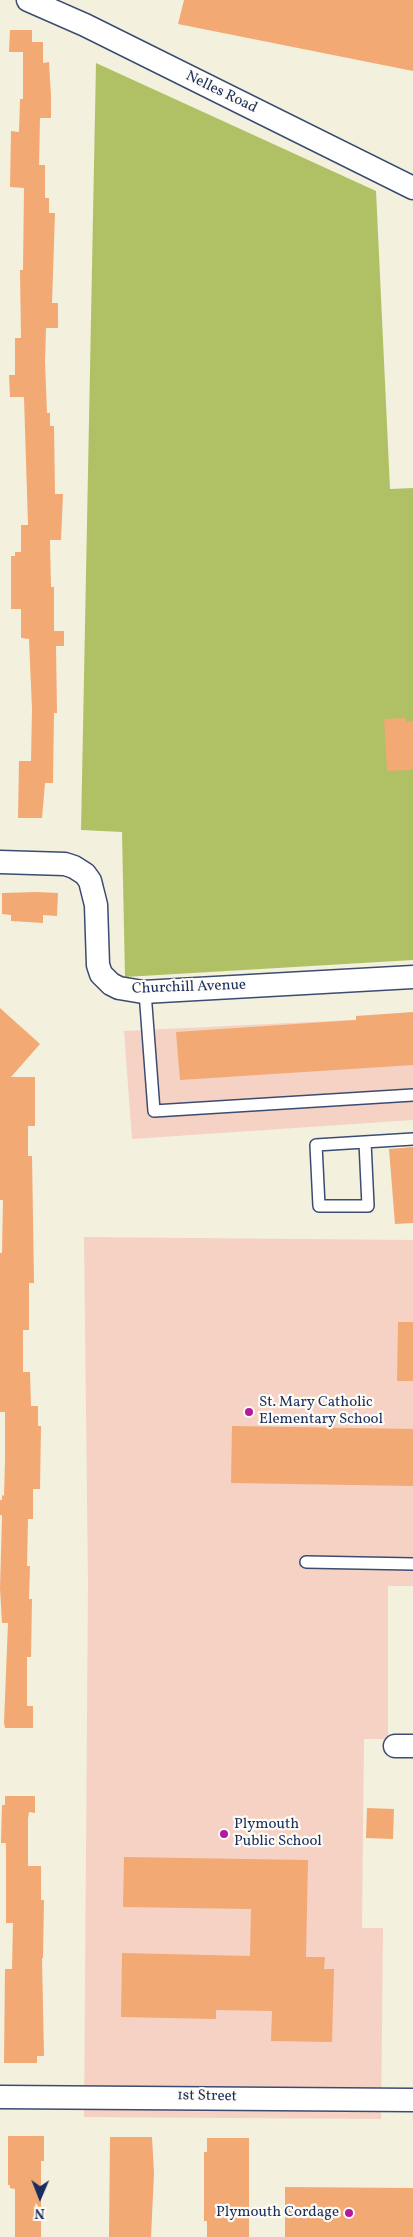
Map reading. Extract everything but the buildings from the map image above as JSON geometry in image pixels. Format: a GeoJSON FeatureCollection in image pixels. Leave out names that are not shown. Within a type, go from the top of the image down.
{"type":"FeatureCollection","features":[{"type":"Feature","properties":{"kind":"street","name":"Nelles Road"},"geometry":{"type":"LineString","coordinates":[[28,0],[85,26],[413,188]]}},
{"type":"Feature","properties":{"kind":"street","name":"Churchill Avenue"},"geometry":{"type":"LineString","coordinates":[[0,862],[65,864],[81,870],[90,881],[95,894],[97,956],[102,974],[119,988],[145,992],[413,977]]}},
{"type":"Feature","properties":{"kind":"street","name":"1st Street"},"geometry":{"type":"LineString","coordinates":[[0,2097],[413,2100]]}},
{"type":"Feature","properties":{"kind":"lane"},"geometry":{"type":"LineString","coordinates":[[145,992],[154,1111],[413,1095]]}},
{"type":"Feature","properties":{"kind":"lane"},"geometry":{"type":"LineString","coordinates":[[365,1142],[368,1206],[319,1206],[316,1144],[413,1139]]}},
{"type":"Feature","properties":{"kind":"lane"},"geometry":{"type":"LineString","coordinates":[[306,1562],[413,1564]]}},
{"type":"Feature","properties":{"kind":"shaded area"},"geometry":{"type":"Polygon","coordinates":[[[413,1017],[413,1120],[132,1139],[124,1031],[413,1017]]]}},
{"type":"Feature","properties":{"kind":"shaded area"},"geometry":{"type":"Polygon","coordinates":[[[84,1237],[413,1240],[413,1586],[388,1586],[388,1739],[364,1739],[362,1928],[383,1928],[381,2119],[84,2117],[88,1584],[84,1237]]]}},
{"type":"Feature","properties":{"kind":"green space"},"geometry":{"type":"Polygon","coordinates":[[[96,63],[376,191],[390,489],[413,488],[413,960],[125,977],[122,832],[81,830],[96,63]]]}},
{"type":"Feature","properties":{"kind":"place","name":"St. Mary Catholic Elementary School"},"geometry":{"type":"Point","coordinates":[249,1412]}},
{"type":"Feature","properties":{"kind":"place","name":"Plymouth Public School"},"geometry":{"type":"Point","coordinates":[224,1834]}},
{"type":"Feature","properties":{"kind":"place","name":"Plymouth Cordage"},"geometry":{"type":"Point","coordinates":[349,2213]}}]}
